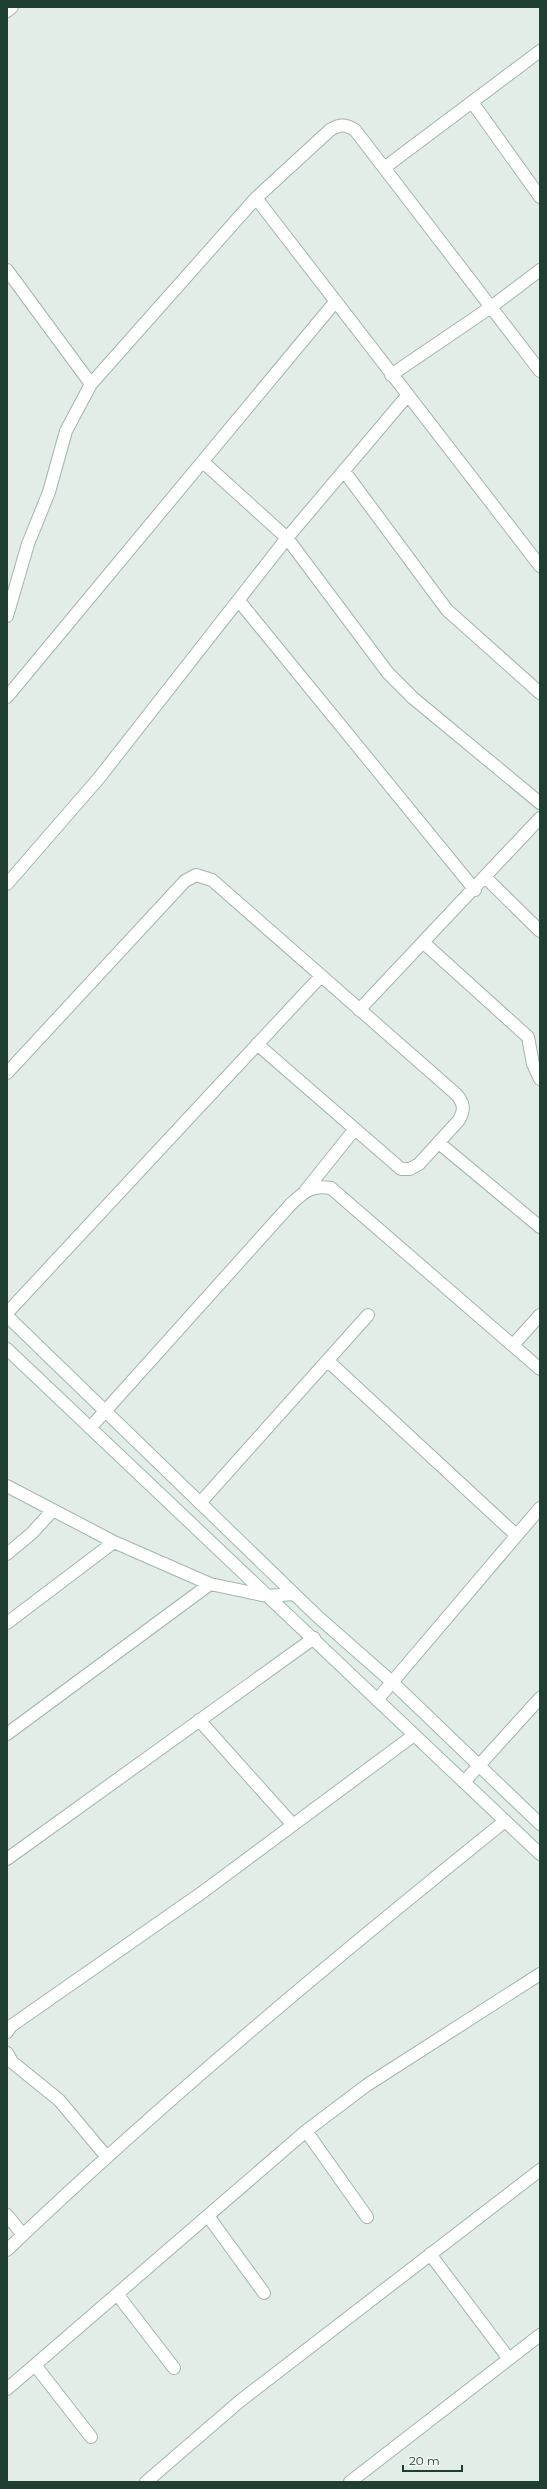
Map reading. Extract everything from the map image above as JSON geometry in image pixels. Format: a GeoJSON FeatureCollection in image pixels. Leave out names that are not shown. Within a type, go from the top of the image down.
{"type":"FeatureCollection","features":[{"type":"Feature","properties":{"kind":"street"},"geometry":{"type":"LineString","coordinates":[[7,11],[12,7]]}},
{"type":"Feature","properties":{"kind":"street"},"geometry":{"type":"LineString","coordinates":[[384,168],[540,51]]}},
{"type":"Feature","properties":{"kind":"street"},"geometry":{"type":"LineString","coordinates":[[472,102],[540,197]]}},
{"type":"Feature","properties":{"kind":"street"},"geometry":{"type":"LineString","coordinates":[[7,616],[28,544],[49,492],[66,431],[91,384],[256,198],[330,130],[338,126],[347,125],[355,130],[540,371]]}},
{"type":"Feature","properties":{"kind":"street"},"geometry":{"type":"LineString","coordinates":[[256,198],[407,396],[540,566]]}},
{"type":"Feature","properties":{"kind":"street"},"geometry":{"type":"LineString","coordinates":[[7,270],[91,384]]}},
{"type":"Feature","properties":{"kind":"street"},"geometry":{"type":"LineString","coordinates":[[391,375],[491,308],[540,270]]}},
{"type":"Feature","properties":{"kind":"street"},"geometry":{"type":"LineString","coordinates":[[7,698],[335,302]]}},
{"type":"Feature","properties":{"kind":"street"},"geometry":{"type":"LineString","coordinates":[[7,884],[99,778],[287,538],[407,396]]}},
{"type":"Feature","properties":{"kind":"street"},"geometry":{"type":"LineString","coordinates":[[203,462],[287,538],[388,673],[413,698],[483,759],[540,803]]}},
{"type":"Feature","properties":{"kind":"street"},"geometry":{"type":"LineString","coordinates":[[344,471],[447,610],[540,693]]}},
{"type":"Feature","properties":{"kind":"street"},"geometry":{"type":"LineString","coordinates":[[238,601],[475,890]]}},
{"type":"Feature","properties":{"kind":"street"},"geometry":{"type":"LineString","coordinates":[[359,1010],[475,890],[540,818]]}},
{"type":"Feature","properties":{"kind":"street"},"geometry":{"type":"LineString","coordinates":[[7,1073],[185,882],[196,874],[212,880],[321,976],[462,1102],[464,1111],[459,1120],[419,1164],[410,1169],[401,1169],[354,1130],[257,1044]]}},
{"type":"Feature","properties":{"kind":"street"},"geometry":{"type":"LineString","coordinates":[[486,878],[540,931]]}},
{"type":"Feature","properties":{"kind":"street"},"geometry":{"type":"LineString","coordinates":[[424,943],[528,1037],[533,1064],[540,1079]]}},
{"type":"Feature","properties":{"kind":"street"},"geometry":{"type":"LineString","coordinates":[[321,976],[7,1315],[104,1412],[294,1594],[392,1682],[540,1824]]}},
{"type":"Feature","properties":{"kind":"street"},"geometry":{"type":"LineString","coordinates":[[90,1428],[305,1192],[354,1130]]}},
{"type":"Feature","properties":{"kind":"street"},"geometry":{"type":"LineString","coordinates":[[439,1142],[540,1226]]}},
{"type":"Feature","properties":{"kind":"street"},"geometry":{"type":"LineString","coordinates":[[305,1192],[318,1186],[331,1188],[540,1369]]}},
{"type":"Feature","properties":{"kind":"street"},"geometry":{"type":"LineString","coordinates":[[200,1503],[368,1315]]}},
{"type":"Feature","properties":{"kind":"street"},"geometry":{"type":"LineString","coordinates":[[513,1345],[540,1315]]}},
{"type":"Feature","properties":{"kind":"street"},"geometry":{"type":"LineString","coordinates":[[7,1349],[267,1596],[314,1638],[377,1700],[540,1854]]}},
{"type":"Feature","properties":{"kind":"street"},"geometry":{"type":"LineString","coordinates":[[328,1361],[515,1534]]}},
{"type":"Feature","properties":{"kind":"street"},"geometry":{"type":"LineString","coordinates":[[7,1486],[114,1542],[210,1584],[233,1591],[267,1596],[294,1594]]}},
{"type":"Feature","properties":{"kind":"street"},"geometry":{"type":"LineString","coordinates":[[377,1700],[515,1534],[540,1508]]}},
{"type":"Feature","properties":{"kind":"street"},"geometry":{"type":"LineString","coordinates":[[7,1554],[32,1533],[53,1510]]}},
{"type":"Feature","properties":{"kind":"street"},"geometry":{"type":"LineString","coordinates":[[7,1623],[114,1542]]}},
{"type":"Feature","properties":{"kind":"street"},"geometry":{"type":"LineString","coordinates":[[7,1734],[210,1584]]}},
{"type":"Feature","properties":{"kind":"street"},"geometry":{"type":"LineString","coordinates":[[7,1859],[314,1638]]}},
{"type":"Feature","properties":{"kind":"street"},"geometry":{"type":"LineString","coordinates":[[464,1782],[540,1698]]}},
{"type":"Feature","properties":{"kind":"street"},"geometry":{"type":"LineString","coordinates":[[199,1720],[293,1825]]}},
{"type":"Feature","properties":{"kind":"street"},"geometry":{"type":"LineString","coordinates":[[7,2032],[11,2026],[293,1825],[414,1735]]}},
{"type":"Feature","properties":{"kind":"street"},"geometry":{"type":"LineString","coordinates":[[7,2250],[106,2156],[197,2075],[340,1954],[505,1821]]}},
{"type":"Feature","properties":{"kind":"street"},"geometry":{"type":"LineString","coordinates":[[7,2389],[306,2131],[367,2085],[540,1974]]}},
{"type":"Feature","properties":{"kind":"street"},"geometry":{"type":"LineString","coordinates":[[9,2060],[59,2100],[106,2156]]}},
{"type":"Feature","properties":{"kind":"street"},"geometry":{"type":"LineString","coordinates":[[306,2131],[367,2217]]}},
{"type":"Feature","properties":{"kind":"street"},"geometry":{"type":"LineString","coordinates":[[146,2482],[240,2401],[540,2170]]}},
{"type":"Feature","properties":{"kind":"street"},"geometry":{"type":"LineString","coordinates":[[7,2215],[23,2235]]}},
{"type":"Feature","properties":{"kind":"street"},"geometry":{"type":"LineString","coordinates":[[208,2216],[264,2293]]}},
{"type":"Feature","properties":{"kind":"street"},"geometry":{"type":"LineString","coordinates":[[430,2254],[510,2359]]}},
{"type":"Feature","properties":{"kind":"street"},"geometry":{"type":"LineString","coordinates":[[117,2294],[174,2368]]}},
{"type":"Feature","properties":{"kind":"street"},"geometry":{"type":"LineString","coordinates":[[350,2482],[540,2335]]}},
{"type":"Feature","properties":{"kind":"street"},"geometry":{"type":"LineString","coordinates":[[34,2365],[91,2437]]}}]}
